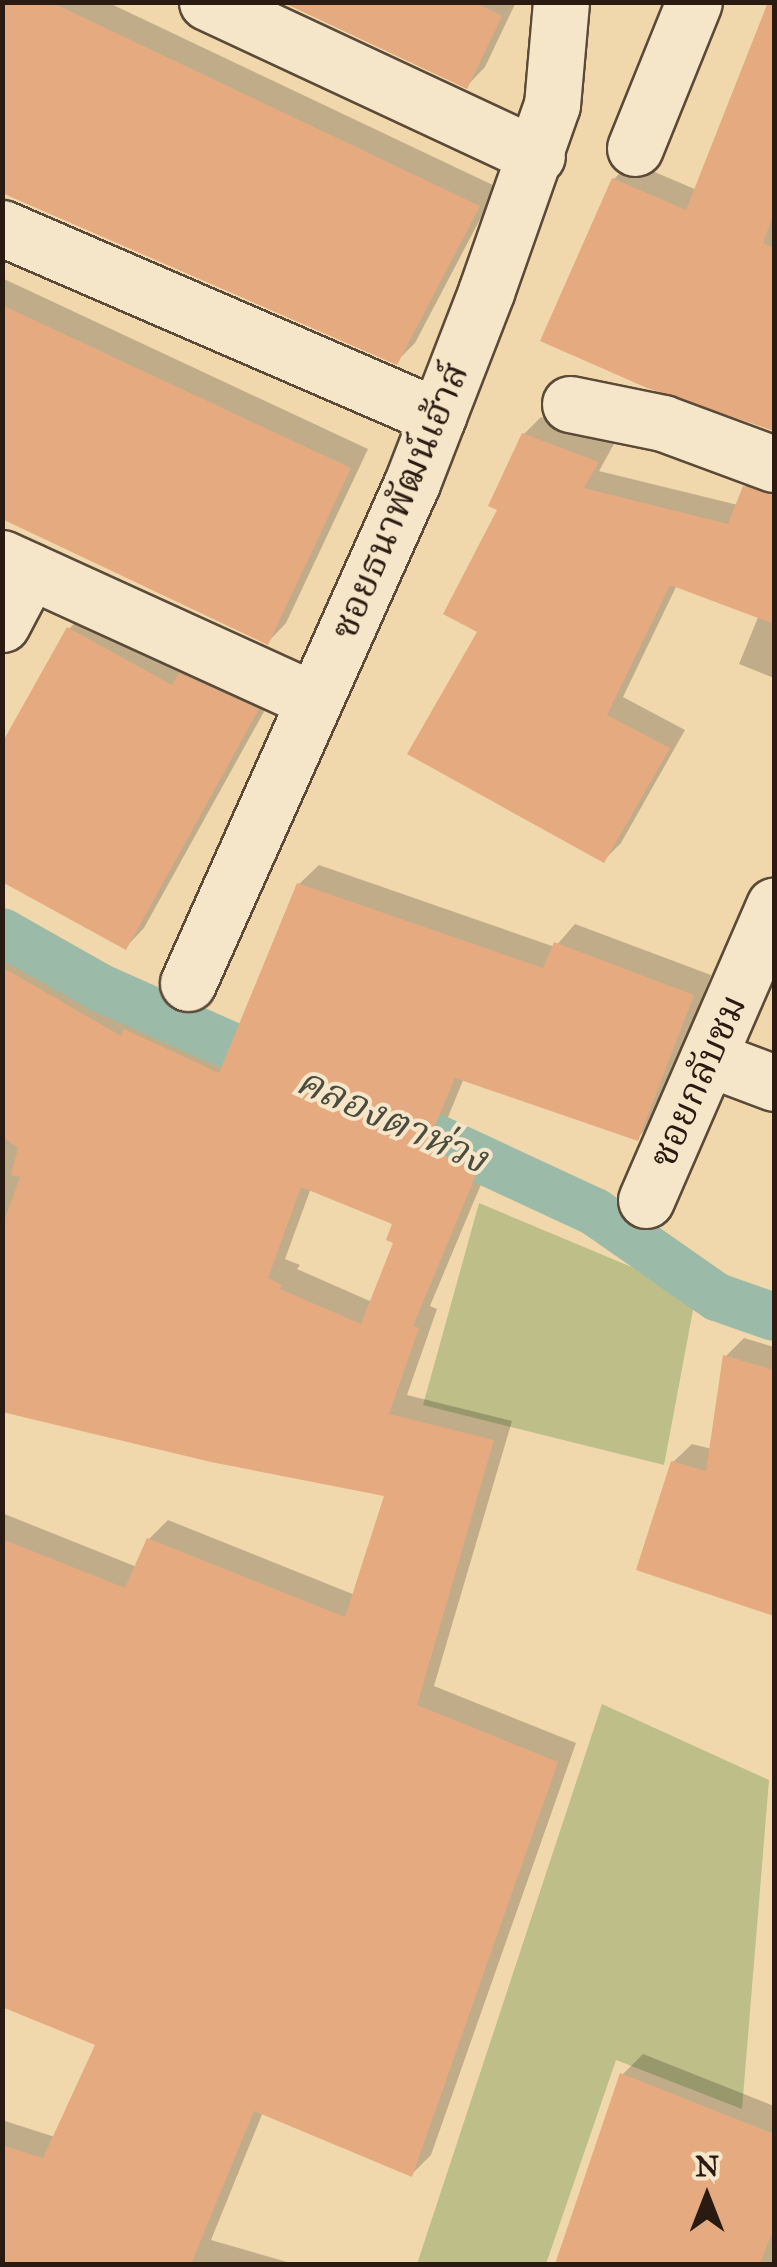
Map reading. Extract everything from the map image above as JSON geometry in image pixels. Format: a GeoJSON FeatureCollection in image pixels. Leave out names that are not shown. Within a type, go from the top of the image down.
{"type":"FeatureCollection","features":[{"type":"Feature","properties":{"kind":"street"},"geometry":{"type":"LineString","coordinates":[[208,2],[538,156]]}},
{"type":"Feature","properties":{"kind":"street","name":"ซอยธนาพัฒน์เฮ้าส์"},"geometry":{"type":"LineString","coordinates":[[188,983],[438,416],[538,156],[552,105],[561,2]]}},
{"type":"Feature","properties":{"kind":"street"},"geometry":{"type":"LineString","coordinates":[[635,148],[694,2]]}},
{"type":"Feature","properties":{"kind":"street"},"geometry":{"type":"LineString","coordinates":[[2,228],[438,416]]}},
{"type":"Feature","properties":{"kind":"street"},"geometry":{"type":"LineString","coordinates":[[570,404],[663,424],[774,464]]}},
{"type":"Feature","properties":{"kind":"street"},"geometry":{"type":"LineString","coordinates":[[2,624],[16,564],[314,700]]}},
{"type":"Feature","properties":{"kind":"street","name":"ซอยกลับชม"},"geometry":{"type":"LineString","coordinates":[[646,1200],[774,906]]}},
{"type":"Feature","properties":{"kind":"street"},"geometry":{"type":"LineString","coordinates":[[708,1058],[774,1083]]}},
{"type":"Feature","properties":{"kind":"green space"},"geometry":{"type":"Polygon","coordinates":[[[479,1203],[696,1294],[664,1465],[423,1405],[479,1203]]]}},
{"type":"Feature","properties":{"kind":"green space"},"geometry":{"type":"Polygon","coordinates":[[[602,1704],[769,1780],[742,2109],[616,2060],[546,2264],[417,2264],[602,1704]]]}},
{"type":"Feature","properties":{"kind":"building"},"geometry":{"type":"Polygon","coordinates":[[[2,2],[51,2],[480,206],[397,365],[2,193],[2,2]]]}},
{"type":"Feature","properties":{"kind":"building"},"geometry":{"type":"Polygon","coordinates":[[[282,2],[474,2],[502,16],[467,89],[282,2]]]}},
{"type":"Feature","properties":{"kind":"building"},"geometry":{"type":"Polygon","coordinates":[[[768,2],[774,2],[774,213],[763,243],[774,248],[774,431],[647,388],[540,341],[612,178],[686,210],[768,2]]]}},
{"type":"Feature","properties":{"kind":"building"},"geometry":{"type":"Polygon","coordinates":[[[2,305],[351,468],[268,645],[2,519],[2,305]]]}},
{"type":"Feature","properties":{"kind":"building"},"geometry":{"type":"Polygon","coordinates":[[[522,433],[599,462],[584,488],[728,524],[743,486],[774,494],[774,624],[670,585],[607,715],[670,748],[604,863],[407,754],[477,632],[443,614],[497,510],[488,506],[522,433]]]}},
{"type":"Feature","properties":{"kind":"building"},"geometry":{"type":"Polygon","coordinates":[[[67,627],[172,685],[179,673],[259,709],[126,950],[2,882],[2,743],[67,627]]]}},
{"type":"Feature","properties":{"kind":"building"},"geometry":{"type":"Polygon","coordinates":[[[297,883],[543,968],[554,942],[694,995],[638,1141],[455,1078],[426,1147],[478,1170],[413,1326],[419,1328],[389,1414],[494,1440],[417,1705],[558,1762],[412,2177],[254,2111],[191,2264],[2,2264],[2,2145],[43,2158],[95,2045],[2,2007],[2,1539],[125,1588],[147,1538],[345,1617],[384,1496],[211,1462],[2,1412],[2,1227],[20,1177],[11,1175],[18,1148],[2,1136],[2,967],[121,1036],[124,1029],[219,1073],[297,883]],[[301,1187],[268,1278],[282,1285],[280,1289],[361,1324],[393,1243],[386,1240],[392,1224],[301,1187]]]}},
{"type":"Feature","properties":{"kind":"building"},"geometry":{"type":"Polygon","coordinates":[[[723,1355],[774,1370],[774,1616],[636,1570],[671,1461],[706,1471],[723,1355]]]}},
{"type":"Feature","properties":{"kind":"building"},"geometry":{"type":"Polygon","coordinates":[[[620,2073],[774,2134],[774,2227],[760,2264],[555,2264],[620,2073]]]}},
{"type":"Feature","properties":{"kind":"waterway","name":"คลองตาห่วง"},"geometry":{"type":"LineString","coordinates":[[2,932],[101,988],[287,1071]]}},
{"type":"Feature","properties":{"kind":"waterway","name":"คลองตาห่วง"},"geometry":{"type":"LineString","coordinates":[[371,1108],[595,1212],[717,1297],[774,1317]]}}]}
